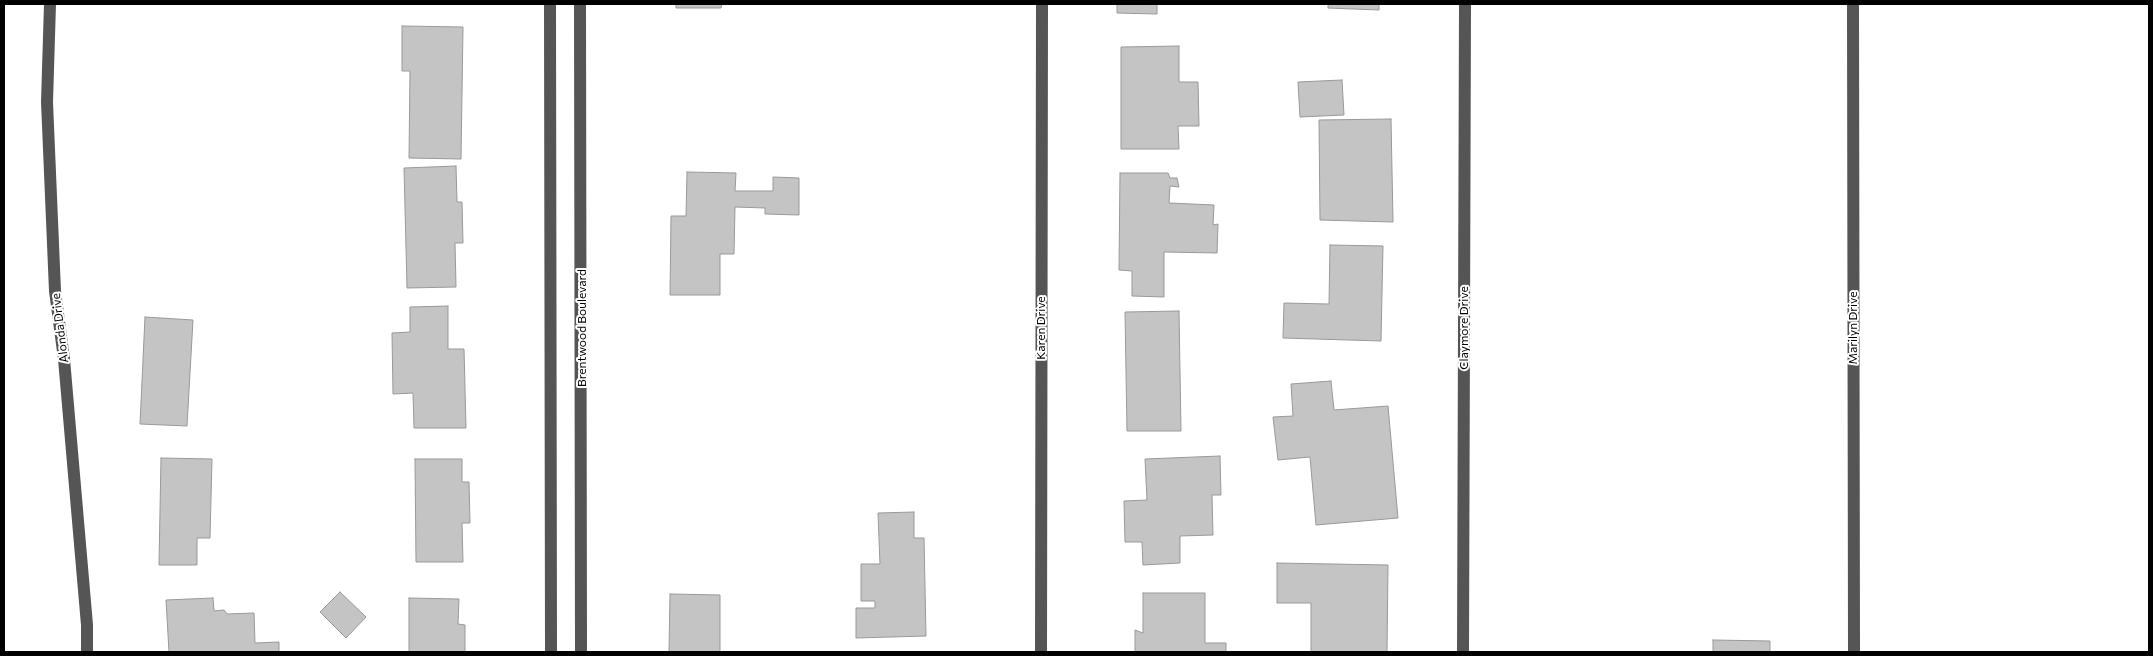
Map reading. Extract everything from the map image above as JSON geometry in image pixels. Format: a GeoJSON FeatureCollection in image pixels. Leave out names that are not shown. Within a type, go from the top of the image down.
{"type":"FeatureCollection","features":[{"type":"Feature","properties":{"kind":"street","name":"Alonda Drive"},"geometry":{"type":"LineString","coordinates":[[50,4],[47,102],[55,292],[66,379],[87,625],[87,652]]}},
{"type":"Feature","properties":{"kind":"street"},"geometry":{"type":"LineString","coordinates":[[550,4],[551,652]]}},
{"type":"Feature","properties":{"kind":"street","name":"Brentwood Boulevard"},"geometry":{"type":"LineString","coordinates":[[580,4],[581,652]]}},
{"type":"Feature","properties":{"kind":"street","name":"Karen Drive"},"geometry":{"type":"LineString","coordinates":[[1040,652],[1042,4]]}},
{"type":"Feature","properties":{"kind":"street","name":"Claymore Drive"},"geometry":{"type":"LineString","coordinates":[[1463,652],[1465,4]]}},
{"type":"Feature","properties":{"kind":"street","name":"Marilyn Drive"},"geometry":{"type":"LineString","coordinates":[[1853,4],[1854,652]]}},
{"type":"Feature","properties":{"kind":"building"},"geometry":{"type":"Polygon","coordinates":[[[676,4],[722,4],[721,8],[676,8],[676,4]]]}},
{"type":"Feature","properties":{"kind":"building"},"geometry":{"type":"Polygon","coordinates":[[[1117,4],[1157,4],[1157,14],[1117,13],[1117,4]]]}},
{"type":"Feature","properties":{"kind":"building"},"geometry":{"type":"Polygon","coordinates":[[[1328,4],[1379,4],[1379,10],[1328,8],[1328,4]]]}},
{"type":"Feature","properties":{"kind":"building"},"geometry":{"type":"Polygon","coordinates":[[[402,26],[463,27],[461,159],[409,158],[410,71],[402,71],[402,26]]]}},
{"type":"Feature","properties":{"kind":"building"},"geometry":{"type":"Polygon","coordinates":[[[1179,46],[1179,82],[1198,82],[1199,126],[1178,126],[1179,149],[1121,149],[1121,47],[1179,46]]]}},
{"type":"Feature","properties":{"kind":"building"},"geometry":{"type":"Polygon","coordinates":[[[1342,80],[1344,115],[1300,117],[1298,82],[1342,80]]]}},
{"type":"Feature","properties":{"kind":"building"},"geometry":{"type":"Polygon","coordinates":[[[1391,119],[1393,222],[1320,220],[1319,120],[1391,119]]]}},
{"type":"Feature","properties":{"kind":"building"},"geometry":{"type":"Polygon","coordinates":[[[456,166],[457,202],[462,202],[463,243],[455,243],[456,287],[407,288],[404,168],[456,166]]]}},
{"type":"Feature","properties":{"kind":"building"},"geometry":{"type":"Polygon","coordinates":[[[687,172],[736,173],[735,191],[773,191],[773,177],[799,178],[799,215],[765,214],[765,208],[735,207],[734,254],[720,254],[720,295],[670,295],[671,216],[686,216],[687,172]]]}},
{"type":"Feature","properties":{"kind":"building"},"geometry":{"type":"Polygon","coordinates":[[[1120,173],[1168,173],[1170,178],[1177,178],[1179,187],[1170,186],[1169,203],[1214,205],[1213,225],[1218,224],[1217,253],[1164,252],[1164,297],[1132,296],[1132,271],[1119,270],[1120,173]]]}},
{"type":"Feature","properties":{"kind":"building"},"geometry":{"type":"Polygon","coordinates":[[[1330,245],[1383,246],[1381,341],[1283,338],[1284,303],[1329,304],[1330,245]]]}},
{"type":"Feature","properties":{"kind":"building"},"geometry":{"type":"Polygon","coordinates":[[[448,306],[448,349],[464,349],[466,428],[414,428],[413,393],[393,394],[392,333],[410,332],[410,307],[448,306]]]}},
{"type":"Feature","properties":{"kind":"building"},"geometry":{"type":"Polygon","coordinates":[[[1179,311],[1181,431],[1127,431],[1125,312],[1179,311]]]}},
{"type":"Feature","properties":{"kind":"building"},"geometry":{"type":"Polygon","coordinates":[[[145,317],[193,320],[187,426],[140,424],[145,317]]]}},
{"type":"Feature","properties":{"kind":"building"},"geometry":{"type":"Polygon","coordinates":[[[1331,381],[1334,410],[1388,406],[1398,518],[1316,525],[1310,457],[1278,460],[1273,417],[1293,416],[1291,384],[1331,381]]]}},
{"type":"Feature","properties":{"kind":"building"},"geometry":{"type":"Polygon","coordinates":[[[1220,456],[1221,495],[1212,495],[1213,535],[1180,536],[1180,563],[1143,565],[1142,542],[1125,542],[1124,501],[1147,500],[1145,459],[1220,456]]]}},
{"type":"Feature","properties":{"kind":"building"},"geometry":{"type":"Polygon","coordinates":[[[161,458],[212,459],[210,538],[197,538],[197,565],[159,565],[161,458]]]}},
{"type":"Feature","properties":{"kind":"building"},"geometry":{"type":"Polygon","coordinates":[[[415,459],[462,459],[462,482],[469,482],[470,523],[462,523],[463,562],[416,562],[415,459]]]}},
{"type":"Feature","properties":{"kind":"building"},"geometry":{"type":"Polygon","coordinates":[[[914,512],[914,538],[924,538],[926,636],[856,638],[856,608],[875,608],[875,601],[861,601],[861,564],[880,564],[878,513],[914,512]]]}},
{"type":"Feature","properties":{"kind":"building"},"geometry":{"type":"Polygon","coordinates":[[[1277,563],[1388,565],[1387,652],[1311,652],[1311,603],[1277,603],[1277,563]]]}},
{"type":"Feature","properties":{"kind":"building"},"geometry":{"type":"Polygon","coordinates":[[[340,592],[366,617],[346,638],[320,612],[340,592]]]}},
{"type":"Feature","properties":{"kind":"building"},"geometry":{"type":"Polygon","coordinates":[[[1143,593],[1205,593],[1205,643],[1226,643],[1226,652],[1135,652],[1135,630],[1143,633],[1143,593]]]}},
{"type":"Feature","properties":{"kind":"building"},"geometry":{"type":"Polygon","coordinates":[[[670,594],[720,595],[720,652],[669,652],[670,594]]]}},
{"type":"Feature","properties":{"kind":"building"},"geometry":{"type":"Polygon","coordinates":[[[213,598],[214,611],[224,610],[227,614],[254,613],[255,643],[279,642],[279,652],[169,652],[166,600],[213,598]]]}},
{"type":"Feature","properties":{"kind":"building"},"geometry":{"type":"Polygon","coordinates":[[[409,598],[459,599],[458,624],[465,625],[465,652],[409,652],[409,598]]]}},
{"type":"Feature","properties":{"kind":"building"},"geometry":{"type":"Polygon","coordinates":[[[1713,640],[1770,641],[1770,652],[1713,652],[1713,640]]]}}]}
